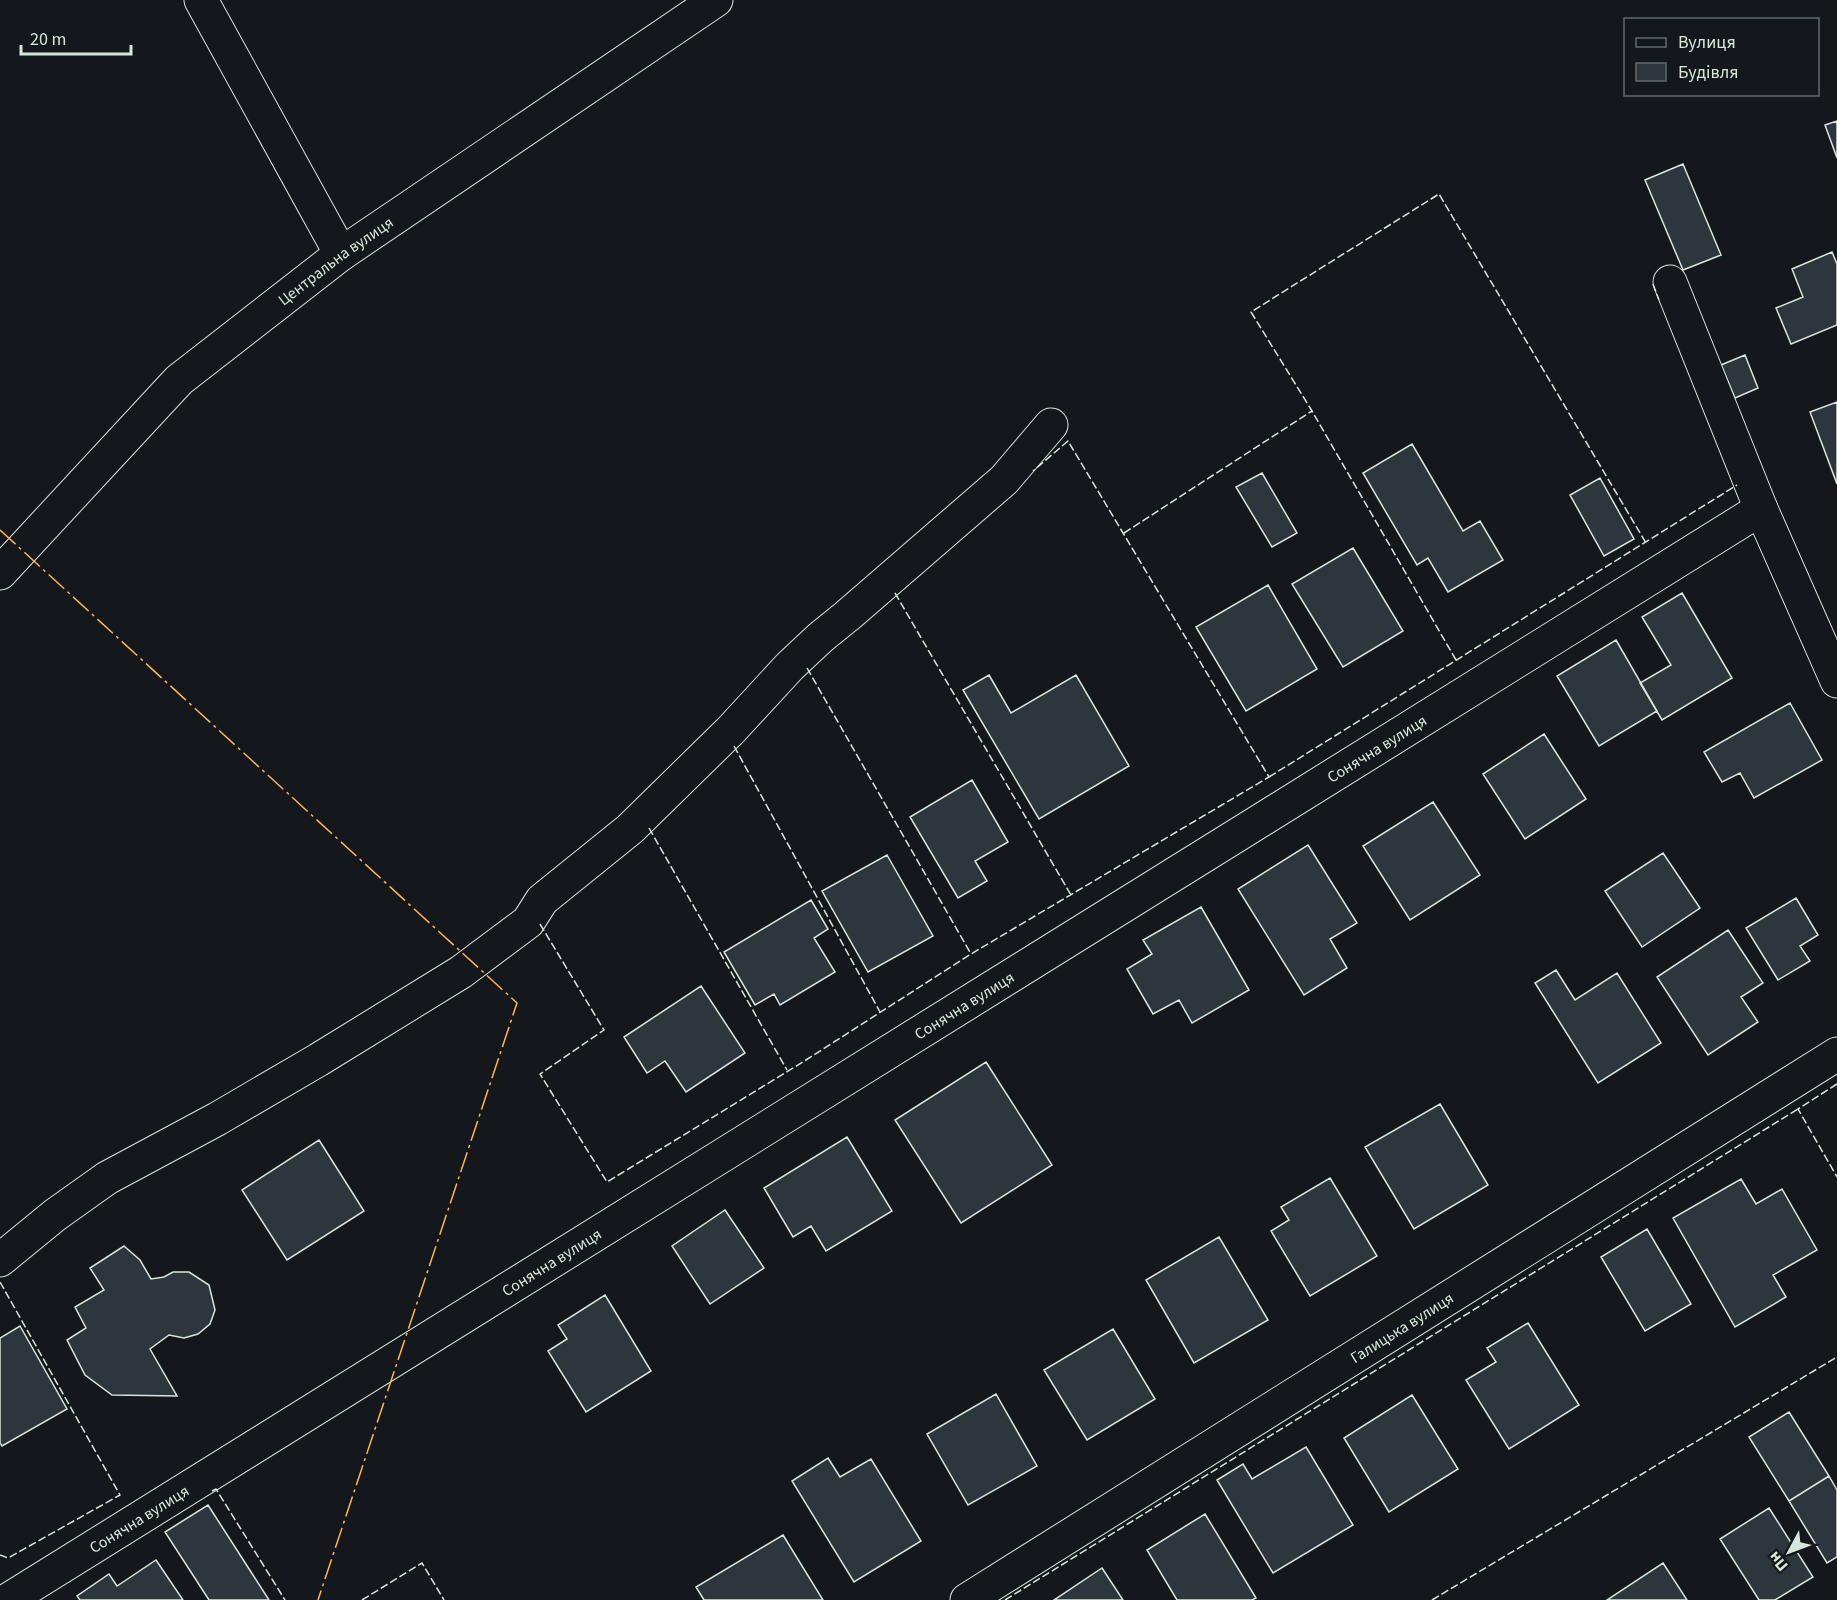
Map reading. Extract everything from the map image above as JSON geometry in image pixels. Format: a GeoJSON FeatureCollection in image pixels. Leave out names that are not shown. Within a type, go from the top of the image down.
{"type":"FeatureCollection","features":[{"type":"Feature","properties":{"kind":"street"},"geometry":{"type":"LineString","coordinates":[[201,0],[341,254]]}},
{"type":"Feature","properties":{"kind":"street","name":"Центральна вулиця"},"geometry":{"type":"LineString","coordinates":[[0,573],[179,380],[341,254],[716,0]]}},
{"type":"Feature","properties":{"kind":"street"},"geometry":{"type":"LineString","coordinates":[[1670,282],[1761,509],[1837,681]]}},
{"type":"Feature","properties":{"kind":"street"},"geometry":{"type":"LineString","coordinates":[[0,1260],[55,1215],[107,1178],[217,1119],[318,1060],[461,972],[528,922],[542,900],[630,829],[821,637],[1004,480],[1052,425]]}},
{"type":"Feature","properties":{"kind":"street","name":"Сонячна вулиця"},"geometry":{"type":"LineString","coordinates":[[8,1600],[1761,509]]}},
{"type":"Feature","properties":{"kind":"street","name":"Галицька вулиця"},"geometry":{"type":"LineString","coordinates":[[967,1600],[1837,1054]]}},
{"type":"Feature","properties":{"kind":"building"},"geometry":{"type":"Polygon","coordinates":[[[1837,121],[1837,158],[1825,125],[1837,121]]]}},
{"type":"Feature","properties":{"kind":"building"},"geometry":{"type":"Polygon","coordinates":[[[1683,164],[1721,255],[1683,270],[1645,180],[1683,164]]]}},
{"type":"Feature","properties":{"kind":"building"},"geometry":{"type":"Polygon","coordinates":[[[1832,252],[1837,264],[1837,325],[1791,344],[1776,308],[1803,297],[1792,269],[1832,252]]]}},
{"type":"Feature","properties":{"kind":"building"},"geometry":{"type":"Polygon","coordinates":[[[1745,355],[1758,388],[1735,398],[1721,365],[1745,355]]]}},
{"type":"Feature","properties":{"kind":"building"},"geometry":{"type":"Polygon","coordinates":[[[1837,402],[1837,484],[1810,412],[1837,402]]]}},
{"type":"Feature","properties":{"kind":"building"},"geometry":{"type":"Polygon","coordinates":[[[1412,444],[1463,531],[1480,521],[1503,560],[1448,592],[1428,558],[1417,565],[1363,473],[1412,444]]]}},
{"type":"Feature","properties":{"kind":"building"},"geometry":{"type":"Polygon","coordinates":[[[1262,473],[1297,533],[1272,547],[1236,487],[1262,473]]]}},
{"type":"Feature","properties":{"kind":"building"},"geometry":{"type":"Polygon","coordinates":[[[1600,478],[1634,539],[1604,556],[1570,495],[1600,478]]]}},
{"type":"Feature","properties":{"kind":"building"},"geometry":{"type":"Polygon","coordinates":[[[1353,548],[1403,631],[1343,667],[1292,584],[1353,548]]]}},
{"type":"Feature","properties":{"kind":"building"},"geometry":{"type":"Polygon","coordinates":[[[1268,585],[1317,669],[1246,711],[1196,627],[1268,585]]]}},
{"type":"Feature","properties":{"kind":"building"},"geometry":{"type":"Polygon","coordinates":[[[1682,593],[1732,678],[1662,720],[1640,683],[1671,665],[1642,617],[1682,593]]]}},
{"type":"Feature","properties":{"kind":"building"},"geometry":{"type":"Polygon","coordinates":[[[1616,640],[1657,711],[1599,746],[1557,676],[1616,640]]]}},
{"type":"Feature","properties":{"kind":"building"},"geometry":{"type":"Polygon","coordinates":[[[989,675],[1011,713],[1076,675],[1129,766],[1039,819],[963,690],[989,675]]]}},
{"type":"Feature","properties":{"kind":"building"},"geometry":{"type":"Polygon","coordinates":[[[1790,703],[1822,760],[1754,798],[1740,773],[1722,782],[1704,752],[1790,703]]]}},
{"type":"Feature","properties":{"kind":"building"},"geometry":{"type":"Polygon","coordinates":[[[1544,734],[1586,799],[1525,839],[1483,774],[1544,734]]]}},
{"type":"Feature","properties":{"kind":"building"},"geometry":{"type":"Polygon","coordinates":[[[972,780],[1008,842],[975,861],[987,881],[958,898],[910,817],[972,780]]]}},
{"type":"Feature","properties":{"kind":"building"},"geometry":{"type":"Polygon","coordinates":[[[1433,802],[1480,875],[1410,920],[1363,846],[1433,802]]]}},
{"type":"Feature","properties":{"kind":"building"},"geometry":{"type":"Polygon","coordinates":[[[1308,845],[1357,923],[1330,939],[1347,968],[1304,995],[1238,889],[1308,845]]]}},
{"type":"Feature","properties":{"kind":"building"},"geometry":{"type":"Polygon","coordinates":[[[1663,853],[1700,908],[1642,947],[1605,891],[1663,853]]]}},
{"type":"Feature","properties":{"kind":"building"},"geometry":{"type":"Polygon","coordinates":[[[887,855],[933,936],[868,972],[822,891],[887,855]]]}},
{"type":"Feature","properties":{"kind":"building"},"geometry":{"type":"Polygon","coordinates":[[[1796,898],[1818,935],[1800,946],[1810,961],[1778,980],[1746,928],[1796,898]]]}},
{"type":"Feature","properties":{"kind":"building"},"geometry":{"type":"Polygon","coordinates":[[[811,900],[828,929],[814,938],[835,972],[780,1005],[774,994],[755,1005],[724,952],[811,900]]]}},
{"type":"Feature","properties":{"kind":"building"},"geometry":{"type":"Polygon","coordinates":[[[1201,907],[1249,990],[1192,1023],[1179,1000],[1153,1014],[1127,969],[1152,954],[1143,940],[1201,907]]]}},
{"type":"Feature","properties":{"kind":"building"},"geometry":{"type":"Polygon","coordinates":[[[1728,930],[1763,983],[1741,997],[1758,1022],[1708,1055],[1657,977],[1728,930]]]}},
{"type":"Feature","properties":{"kind":"building"},"geometry":{"type":"Polygon","coordinates":[[[1556,970],[1575,1000],[1617,973],[1661,1043],[1598,1083],[1535,983],[1556,970]]]}},
{"type":"Feature","properties":{"kind":"building"},"geometry":{"type":"Polygon","coordinates":[[[701,986],[745,1053],[686,1092],[665,1061],[647,1073],[624,1037],[701,986]]]}},
{"type":"Feature","properties":{"kind":"building"},"geometry":{"type":"Polygon","coordinates":[[[986,1062],[1052,1165],[961,1223],[895,1120],[986,1062]]]}},
{"type":"Feature","properties":{"kind":"building"},"geometry":{"type":"Polygon","coordinates":[[[1440,1104],[1488,1185],[1414,1229],[1365,1147],[1440,1104]]]}},
{"type":"Feature","properties":{"kind":"building"},"geometry":{"type":"Polygon","coordinates":[[[847,1137],[892,1211],[826,1251],[811,1226],[793,1237],[764,1188],[847,1137]]]}},
{"type":"Feature","properties":{"kind":"building"},"geometry":{"type":"Polygon","coordinates":[[[319,1140],[364,1211],[287,1260],[242,1190],[319,1140]]]}},
{"type":"Feature","properties":{"kind":"building"},"geometry":{"type":"Polygon","coordinates":[[[1330,1178],[1377,1256],[1310,1296],[1271,1231],[1289,1220],[1281,1207],[1330,1178]]]}},
{"type":"Feature","properties":{"kind":"building"},"geometry":{"type":"Polygon","coordinates":[[[1741,1179],[1756,1204],[1782,1189],[1817,1250],[1773,1275],[1786,1297],[1735,1327],[1673,1218],[1741,1179]]]}},
{"type":"Feature","properties":{"kind":"building"},"geometry":{"type":"Polygon","coordinates":[[[725,1210],[764,1268],[710,1304],[672,1246],[725,1210]]]}},
{"type":"Feature","properties":{"kind":"building"},"geometry":{"type":"Polygon","coordinates":[[[1647,1229],[1691,1304],[1645,1331],[1601,1257],[1647,1229]]]}},
{"type":"Feature","properties":{"kind":"building"},"geometry":{"type":"Polygon","coordinates":[[[1219,1237],[1268,1320],[1194,1363],[1146,1280],[1219,1237]]]}},
{"type":"Feature","properties":{"kind":"building"},"geometry":{"type":"Polygon","coordinates":[[[124,1246],[140,1260],[151,1279],[164,1277],[173,1272],[189,1272],[209,1285],[215,1310],[210,1324],[198,1334],[184,1338],[169,1335],[150,1349],[177,1396],[112,1395],[85,1375],[67,1340],[86,1328],[75,1307],[104,1290],[90,1268],[124,1246]]]}},
{"type":"Feature","properties":{"kind":"building"},"geometry":{"type":"Polygon","coordinates":[[[605,1295],[651,1371],[586,1412],[548,1351],[567,1339],[558,1325],[605,1295]]]}},
{"type":"Feature","properties":{"kind":"building"},"geometry":{"type":"Polygon","coordinates":[[[1528,1323],[1579,1405],[1509,1449],[1466,1380],[1496,1362],[1487,1348],[1528,1323]]]}},
{"type":"Feature","properties":{"kind":"building"},"geometry":{"type":"Polygon","coordinates":[[[20,1326],[67,1409],[2,1446],[0,1443],[0,1338],[20,1326]]]}},
{"type":"Feature","properties":{"kind":"building"},"geometry":{"type":"Polygon","coordinates":[[[1113,1329],[1155,1399],[1087,1440],[1044,1370],[1113,1329]]]}},
{"type":"Feature","properties":{"kind":"building"},"geometry":{"type":"Polygon","coordinates":[[[996,1394],[1037,1466],[968,1505],[927,1434],[996,1394]]]}},
{"type":"Feature","properties":{"kind":"building"},"geometry":{"type":"Polygon","coordinates":[[[1412,1395],[1458,1469],[1389,1512],[1344,1438],[1412,1395]]]}},
{"type":"Feature","properties":{"kind":"building"},"geometry":{"type":"Polygon","coordinates":[[[1789,1412],[1829,1476],[1789,1501],[1749,1437],[1789,1412]]]}},
{"type":"Feature","properties":{"kind":"building"},"geometry":{"type":"Polygon","coordinates":[[[1306,1447],[1353,1525],[1273,1573],[1217,1480],[1243,1464],[1252,1479],[1306,1447]]]}},
{"type":"Feature","properties":{"kind":"building"},"geometry":{"type":"Polygon","coordinates":[[[828,1458],[840,1477],[871,1459],[921,1541],[854,1582],[792,1481],[828,1458]]]}},
{"type":"Feature","properties":{"kind":"building"},"geometry":{"type":"Polygon","coordinates":[[[1829,1476],[1837,1490],[1837,1557],[1827,1563],[1789,1501],[1829,1476]]]}},
{"type":"Feature","properties":{"kind":"building"},"geometry":{"type":"Polygon","coordinates":[[[208,1505],[269,1600],[209,1600],[165,1532],[208,1505]]]}},
{"type":"Feature","properties":{"kind":"building"},"geometry":{"type":"Polygon","coordinates":[[[1769,1508],[1813,1577],[1775,1600],[1759,1600],[1720,1539],[1769,1508]]]}},
{"type":"Feature","properties":{"kind":"building"},"geometry":{"type":"Polygon","coordinates":[[[1205,1514],[1256,1598],[1252,1600],[1177,1600],[1147,1550],[1205,1514]]]}},
{"type":"Feature","properties":{"kind":"building"},"geometry":{"type":"Polygon","coordinates":[[[783,1535],[823,1600],[704,1600],[696,1587],[783,1535]]]}},
{"type":"Feature","properties":{"kind":"building"},"geometry":{"type":"Polygon","coordinates":[[[156,1560],[183,1600],[80,1600],[77,1596],[109,1574],[117,1586],[156,1560]]]}},
{"type":"Feature","properties":{"kind":"building"},"geometry":{"type":"Polygon","coordinates":[[[1663,1563],[1687,1600],[1607,1600],[1663,1563]]]}},
{"type":"Feature","properties":{"kind":"building"},"geometry":{"type":"Polygon","coordinates":[[[1102,1568],[1123,1600],[1054,1600],[1102,1568]]]}},
{"type":"Feature","properties":{"kind":"fence"},"geometry":{"type":"LineString","coordinates":[[1456,660],[1312,411],[1251,312],[1439,194],[1646,543]]}},
{"type":"Feature","properties":{"kind":"fence"},"geometry":{"type":"LineString","coordinates":[[1653,284],[1659,300]]}},
{"type":"Feature","properties":{"kind":"fence"},"geometry":{"type":"LineString","coordinates":[[1124,533],[1312,411]]}},
{"type":"Feature","properties":{"kind":"fence"},"geometry":{"type":"LineString","coordinates":[[540,924],[604,1030],[540,1074],[607,1182],[806,1060],[971,954],[1269,777],[1068,441],[1033,471]]}},
{"type":"Feature","properties":{"kind":"fence"},"geometry":{"type":"LineString","coordinates":[[1269,777],[1737,485]]}},
{"type":"Feature","properties":{"kind":"fence"},"geometry":{"type":"LineString","coordinates":[[895,593],[1071,895]]}},
{"type":"Feature","properties":{"kind":"fence"},"geometry":{"type":"LineString","coordinates":[[807,668],[971,954]]}},
{"type":"Feature","properties":{"kind":"fence"},"geometry":{"type":"LineString","coordinates":[[734,746],[880,1012]]}},
{"type":"Feature","properties":{"kind":"fence"},"geometry":{"type":"LineString","coordinates":[[649,828],[787,1070]]}},
{"type":"Feature","properties":{"kind":"fence"},"geometry":{"type":"LineString","coordinates":[[1837,1084],[1798,1109],[1837,1177]]}},
{"type":"Feature","properties":{"kind":"fence"},"geometry":{"type":"LineString","coordinates":[[1005,1600],[1798,1109]]}},
{"type":"Feature","properties":{"kind":"fence"},"geometry":{"type":"LineString","coordinates":[[0,1282],[120,1495],[8,1558],[0,1555]]}},
{"type":"Feature","properties":{"kind":"fence"},"geometry":{"type":"LineString","coordinates":[[1432,1600],[1837,1357]]}},
{"type":"Feature","properties":{"kind":"fence"},"geometry":{"type":"LineString","coordinates":[[212,1491],[216,1489],[285,1600]]}},
{"type":"Feature","properties":{"kind":"fence"},"geometry":{"type":"LineString","coordinates":[[362,1600],[422,1563],[444,1600]]}},
{"type":"Feature","properties":{"kind":"power"},"geometry":{"type":"LineString","coordinates":[[0,530],[517,1003],[318,1600]]}}]}
